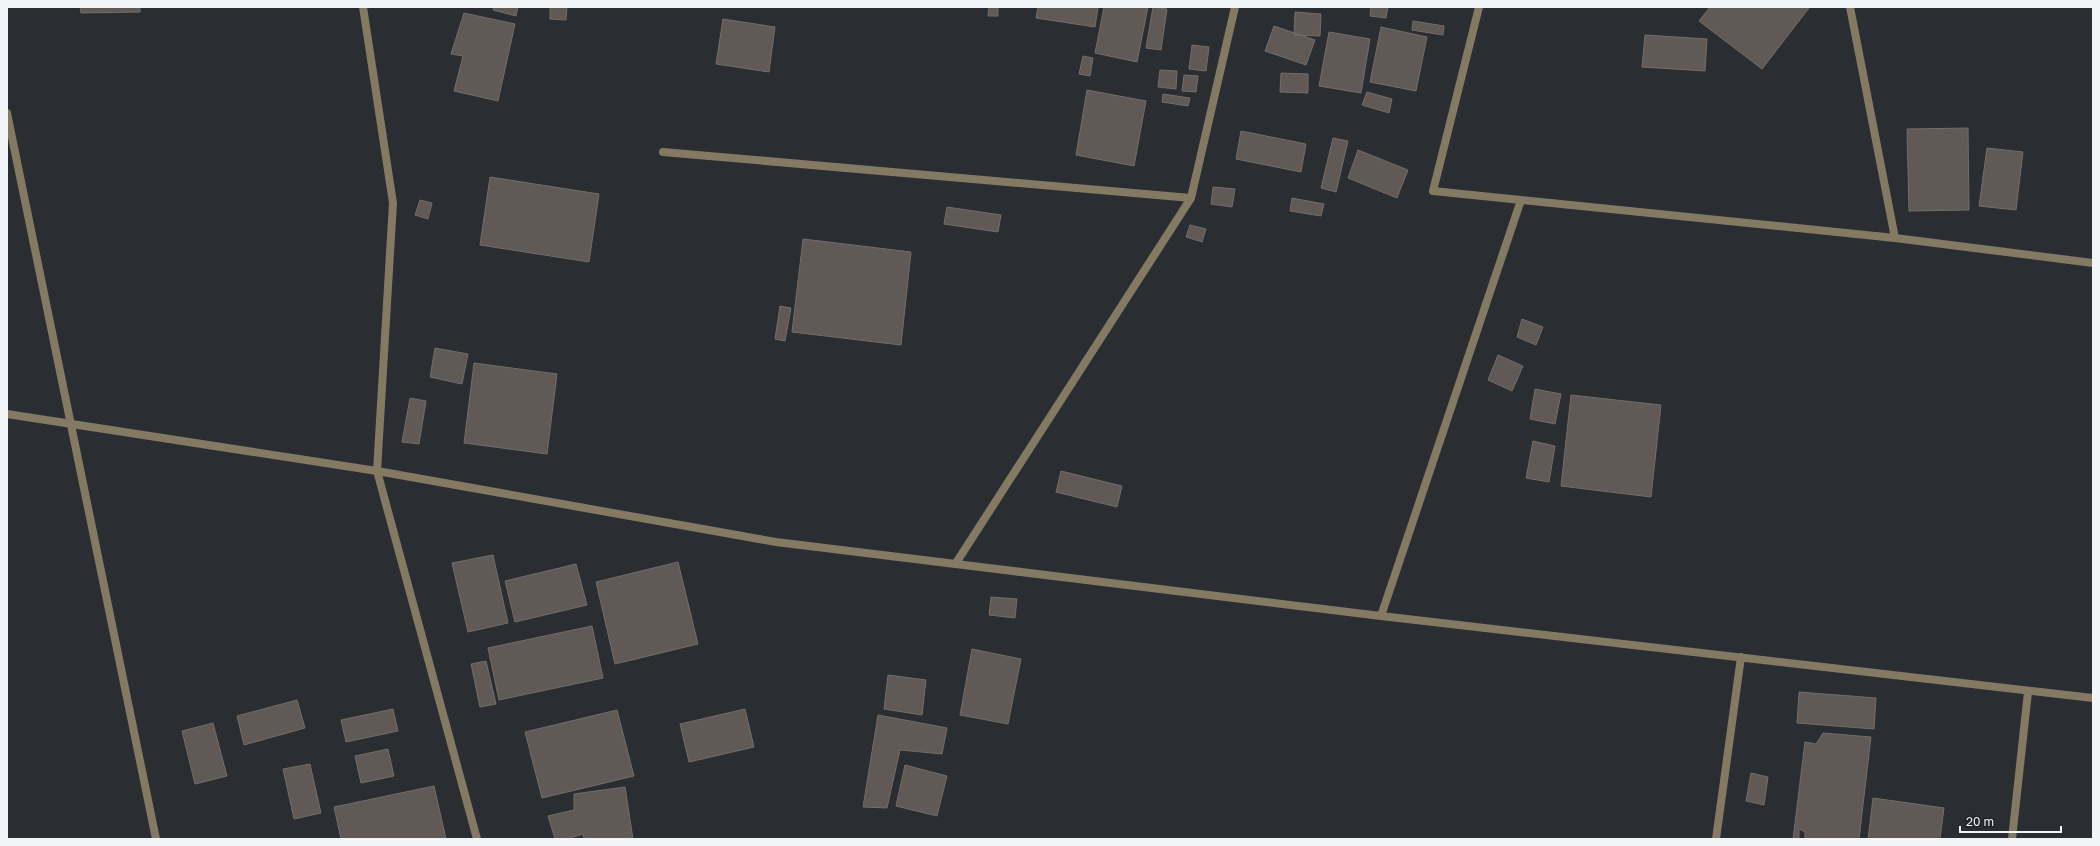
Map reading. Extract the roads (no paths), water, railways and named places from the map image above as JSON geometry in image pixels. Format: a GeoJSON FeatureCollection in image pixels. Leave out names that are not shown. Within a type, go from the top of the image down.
{"type":"FeatureCollection","features":[{"type":"Feature","properties":{"kind":"street"},"geometry":{"type":"LineString","coordinates":[[363,7],[393,203],[377,471],[477,839]]}},
{"type":"Feature","properties":{"kind":"street"},"geometry":{"type":"LineString","coordinates":[[956,563],[1191,198],[1235,7]]}},
{"type":"Feature","properties":{"kind":"street"},"geometry":{"type":"LineString","coordinates":[[1479,7],[1433,190],[1895,238],[2093,263]]}},
{"type":"Feature","properties":{"kind":"street"},"geometry":{"type":"LineString","coordinates":[[1850,7],[1895,238]]}},
{"type":"Feature","properties":{"kind":"street"},"geometry":{"type":"LineString","coordinates":[[7,113],[156,839]]}},
{"type":"Feature","properties":{"kind":"street"},"geometry":{"type":"LineString","coordinates":[[663,152],[1191,198]]}},
{"type":"Feature","properties":{"kind":"street"},"geometry":{"type":"LineString","coordinates":[[1381,616],[1521,200]]}},
{"type":"Feature","properties":{"kind":"street"},"geometry":{"type":"LineString","coordinates":[[7,414],[377,471],[776,542],[1381,616],[2028,692],[2093,698]]}},
{"type":"Feature","properties":{"kind":"street"},"geometry":{"type":"LineString","coordinates":[[1716,839],[1741,658]]}},
{"type":"Feature","properties":{"kind":"street"},"geometry":{"type":"LineString","coordinates":[[2012,839],[2028,692]]}}]}
